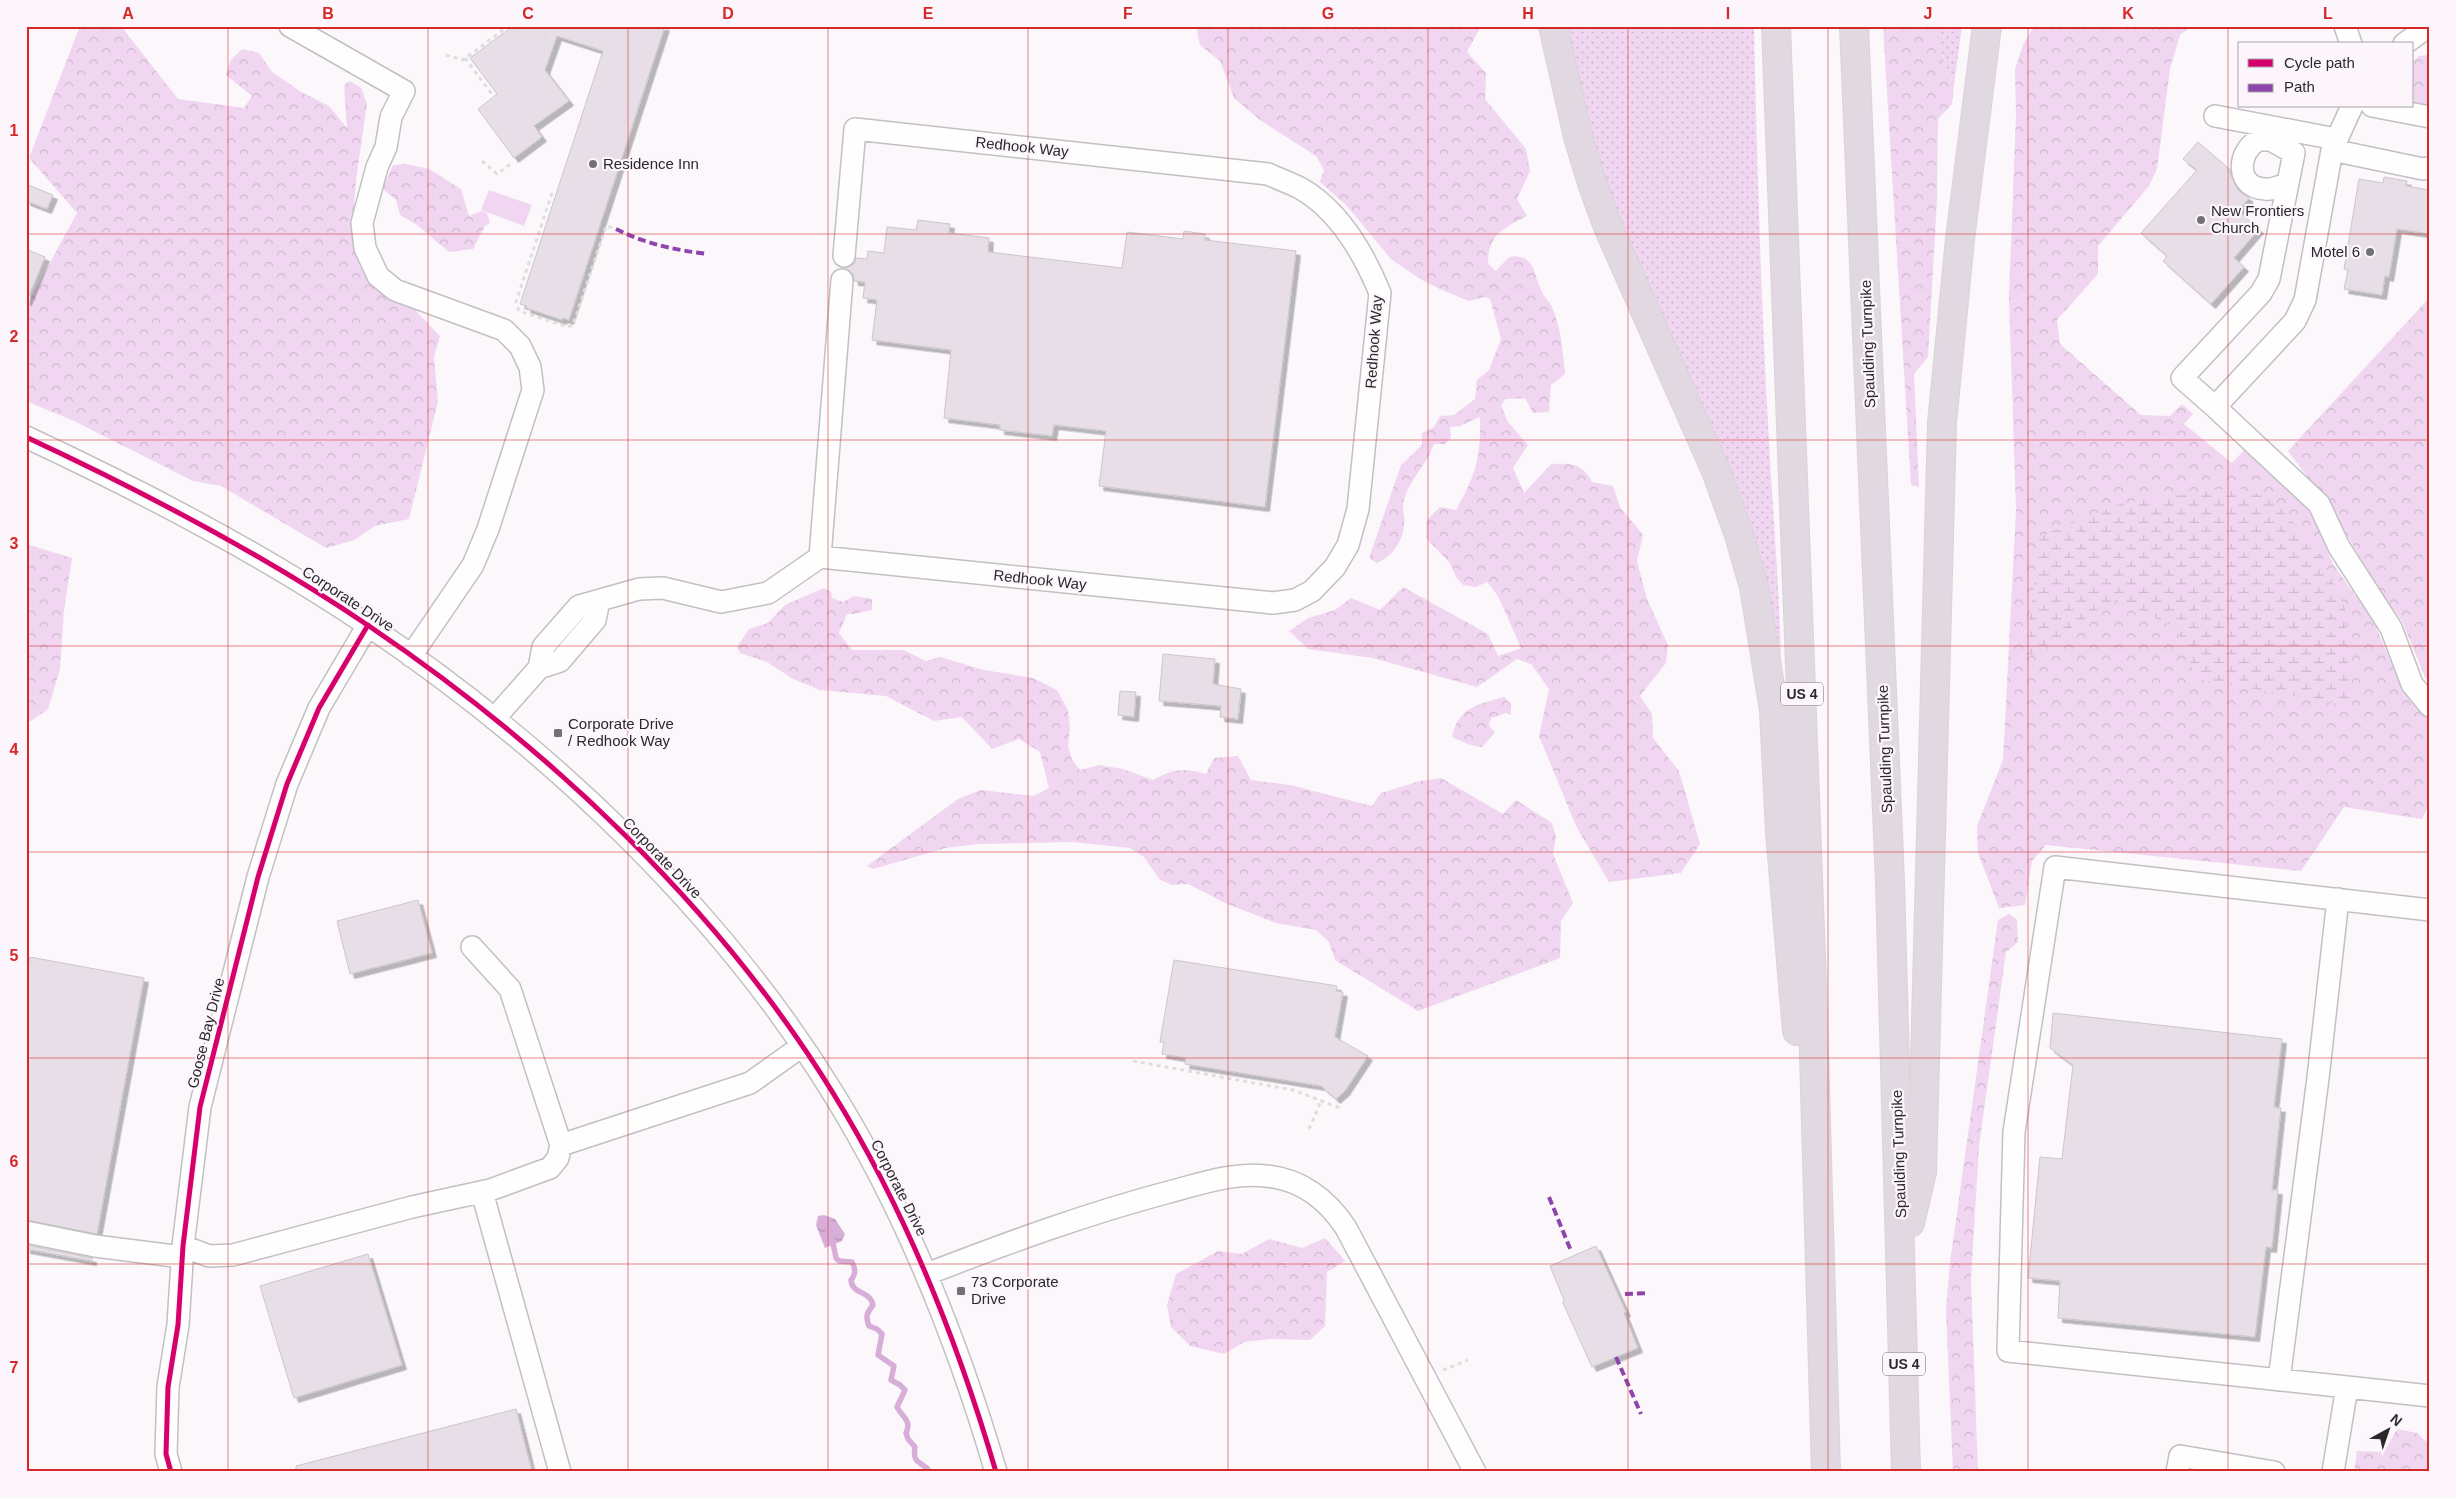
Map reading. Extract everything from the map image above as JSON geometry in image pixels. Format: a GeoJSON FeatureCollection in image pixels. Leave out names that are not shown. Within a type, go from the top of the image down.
{"type":"FeatureCollection","features":[{"type":"Feature","properties":{"kind":"highway"},"geometry":{"type":"LineString","coordinates":[[1553,26],[1568,98],[1592,183],[1608,227],[1716,471],[1739,534],[1754,587],[1774,710],[1780,832],[1824,1362]]}},
{"type":"Feature","properties":{"kind":"highway","name":"US 4"},"geometry":{"type":"LineString","coordinates":[[1776,26],[1812,984],[1826,1472]]}},
{"type":"Feature","properties":{"kind":"highway","name":"Spaulding Turnpike"},"geometry":{"type":"LineString","coordinates":[[1854,26],[1888,829],[1902,1255],[1906,1472]]}},
{"type":"Feature","properties":{"kind":"highway"},"geometry":{"type":"LineString","coordinates":[[1902,1255],[1922,1172],[1942,423],[1961,230],[1987,26]]}},
{"type":"Feature","properties":{"kind":"street"},"geometry":{"type":"LineString","coordinates":[[290,26],[404,91],[392,117],[386,147],[377,167],[362,223],[365,248],[378,276],[395,290],[504,330],[520,346],[530,367],[533,390],[477,556],[473,565],[411,656]]}},
{"type":"Feature","properties":{"kind":"street"},"geometry":{"type":"LineString","coordinates":[[2345,26],[2350,42]]}},
{"type":"Feature","properties":{"kind":"street"},"geometry":{"type":"LineString","coordinates":[[2407,42],[2429,26]]}},
{"type":"Feature","properties":{"kind":"street"},"geometry":{"type":"LineString","coordinates":[[2215,407],[2295,321],[2301,312],[2305,300],[2334,144],[2351,108]]}},
{"type":"Feature","properties":{"kind":"street"},"geometry":{"type":"LineString","coordinates":[[2383,108],[2430,117]]}},
{"type":"Feature","properties":{"kind":"street"},"geometry":{"type":"LineString","coordinates":[[2215,116],[2299,132],[2423,170],[2430,168]]}},
{"type":"Feature","properties":{"kind":"street","name":"Redhook Way"},"geometry":{"type":"LineString","coordinates":[[820,557],[1273,603],[1295,600],[1312,591],[1335,567],[1348,545],[1356,518],[1380,293],[1367,262],[1343,228],[1325,209],[1301,189],[1268,174],[855,129],[844,256]]}},
{"type":"Feature","properties":{"kind":"street"},"geometry":{"type":"LineString","coordinates":[[2299,132],[2269,279],[2262,293],[2182,378],[2319,504],[2339,547],[2391,628],[2412,684],[2430,706]]}},
{"type":"Feature","properties":{"kind":"street"},"geometry":{"type":"LineString","coordinates":[[2288,183],[2266,190],[2256,187],[2250,184],[2242,171],[2241,163],[2245,151],[2258,140],[2271,140],[2294,153]]}},
{"type":"Feature","properties":{"kind":"street"},"geometry":{"type":"LineString","coordinates":[[494,719],[539,668],[560,661],[595,620],[599,601],[617,594],[639,589],[663,588],[721,602],[768,593],[820,557],[842,280]]}},
{"type":"Feature","properties":{"kind":"street","name":"Corporate Drive"},"geometry":{"type":"LineString","coordinates":[[26,437],[98,471],[229,542],[368,625],[494,719],[573,787],[652,864],[715,932],[771,1002],[834,1095],[873,1162],[927,1274],[963,1366],[996,1472]]}},
{"type":"Feature","properties":{"kind":"street","name":"Goose Bay Drive"},"geometry":{"type":"LineString","coordinates":[[171,1472],[166,1454],[168,1388],[178,1324],[183,1252],[200,1108],[270,833],[302,744],[319,708],[368,625]]}},
{"type":"Feature","properties":{"kind":"street"},"geometry":{"type":"LineString","coordinates":[[2430,910],[2055,867],[2014,1132],[2008,1351],[2430,1396]]}},
{"type":"Feature","properties":{"kind":"street"},"geometry":{"type":"LineString","coordinates":[[2279,1380],[2318,1078],[2338,899]]}},
{"type":"Feature","properties":{"kind":"street"},"geometry":{"type":"LineString","coordinates":[[26,1232],[95,1246],[183,1252],[209,1256],[233,1255],[402,1209],[482,1192],[545,1171],[555,1163],[560,1145],[510,990],[472,947]]}},
{"type":"Feature","properties":{"kind":"street"},"geometry":{"type":"LineString","coordinates":[[560,1145],[750,1083],[802,1046]]}},
{"type":"Feature","properties":{"kind":"street"},"geometry":{"type":"LineString","coordinates":[[927,1274],[982,1251],[1087,1215],[1222,1178],[1249,1175],[1267,1176],[1292,1182],[1313,1192],[1333,1209],[1346,1228],[1475,1472]]}},
{"type":"Feature","properties":{"kind":"street"},"geometry":{"type":"LineString","coordinates":[[482,1192],[560,1472]]}},
{"type":"Feature","properties":{"kind":"street"},"geometry":{"type":"LineString","coordinates":[[2333,1472],[2347,1387]]}},
{"type":"Feature","properties":{"kind":"street"},"geometry":{"type":"LineString","coordinates":[[2177,1472],[2180,1456],[2274,1472]]}},
{"type":"Feature","properties":{"kind":"path"},"geometry":{"type":"LineString","coordinates":[[446,55],[463,60],[507,27],[545,40],[547,32]]}},
{"type":"Feature","properties":{"kind":"path"},"geometry":{"type":"LineString","coordinates":[[466,58],[494,97]]}},
{"type":"Feature","properties":{"kind":"path"},"geometry":{"type":"LineString","coordinates":[[482,161],[498,174],[512,163]]}},
{"type":"Feature","properties":{"kind":"path"},"geometry":{"type":"LineString","coordinates":[[552,193],[516,302],[519,311],[568,327],[573,325],[606,226],[616,229]]}},
{"type":"Feature","properties":{"kind":"path"},"geometry":{"type":"LineString","coordinates":[[1133,1061],[1294,1090],[1340,1108]]}},
{"type":"Feature","properties":{"kind":"path"},"geometry":{"type":"LineString","coordinates":[[1309,1129],[1321,1101]]}},
{"type":"Feature","properties":{"kind":"path"},"geometry":{"type":"LineString","coordinates":[[1436,1374],[1468,1360]]}},
{"type":"Feature","properties":{"kind":"green space"},"geometry":{"type":"Polygon","coordinates":[[[80,26],[121,26],[178,99],[244,108],[252,96],[226,75],[230,61],[242,49],[259,53],[272,72],[301,92],[329,106],[347,128],[344,85],[350,81],[361,88],[367,104],[356,180],[353,222],[354,247],[363,271],[376,289],[415,310],[440,336],[434,357],[438,401],[409,519],[375,526],[354,540],[326,548],[221,486],[193,481],[74,421],[26,401],[26,307],[77,213],[29,158],[80,26]]]}},
{"type":"Feature","properties":{"kind":"green space"},"geometry":{"type":"Polygon","coordinates":[[[1196,26],[1481,26],[1467,52],[1486,73],[1485,99],[1526,149],[1530,171],[1517,199],[1527,216],[1511,224],[1498,234],[1491,246],[1488,264],[1496,271],[1509,257],[1524,258],[1529,262],[1543,294],[1551,305],[1557,322],[1565,374],[1551,385],[1549,412],[1533,413],[1525,398],[1506,399],[1501,405],[1508,422],[1528,445],[1513,468],[1524,493],[1551,464],[1576,465],[1584,471],[1592,482],[1613,486],[1620,507],[1643,535],[1637,561],[1647,599],[1668,645],[1666,663],[1640,696],[1652,714],[1653,738],[1679,771],[1700,844],[1681,873],[1609,882],[1576,826],[1539,736],[1549,689],[1531,664],[1517,659],[1477,687],[1373,658],[1308,649],[1289,631],[1308,618],[1335,610],[1351,598],[1380,610],[1403,587],[1488,634],[1498,656],[1521,648],[1498,596],[1487,582],[1476,587],[1463,585],[1456,577],[1450,563],[1426,538],[1427,520],[1440,507],[1456,510],[1473,476],[1478,455],[1480,417],[1460,426],[1450,427],[1451,438],[1445,444],[1434,444],[1412,481],[1405,497],[1403,505],[1403,531],[1398,544],[1389,555],[1377,563],[1369,558],[1401,465],[1422,445],[1422,433],[1434,427],[1440,416],[1454,415],[1475,399],[1477,380],[1489,370],[1501,339],[1490,299],[1485,297],[1469,301],[1420,279],[1391,259],[1346,205],[1320,182],[1324,170],[1316,156],[1260,120],[1234,98],[1220,61],[1200,45],[1196,26]]]}},
{"type":"Feature","properties":{"kind":"green space"},"geometry":{"type":"Polygon","coordinates":[[[1568,26],[1754,26],[1764,338],[1781,657],[1774,659],[1605,187],[1581,104],[1568,26]]]}},
{"type":"Feature","properties":{"kind":"green space"},"geometry":{"type":"Polygon","coordinates":[[[1883,26],[1934,26],[1945,65],[1954,85],[1952,104],[1938,119],[1937,200],[1928,357],[1914,374],[1919,487],[1911,485],[1883,26]]]}},
{"type":"Feature","properties":{"kind":"green space"},"geometry":{"type":"Polygon","coordinates":[[[1934,26],[1962,26],[1954,85],[1945,65],[1934,26]]]}},
{"type":"Feature","properties":{"kind":"green space"},"geometry":{"type":"Polygon","coordinates":[[[2034,26],[2192,26],[2180,35],[2170,69],[2157,169],[2149,186],[2098,246],[2098,274],[2057,320],[2060,344],[2141,415],[2170,416],[2182,404],[2193,414],[2184,424],[2232,463],[2246,448],[2305,504],[2318,527],[2333,564],[2373,620],[2402,688],[2423,714],[2430,719],[2430,804],[2422,819],[2344,807],[2301,871],[2046,845],[2032,861],[2025,905],[1999,908],[1978,853],[1977,826],[2003,760],[2016,510],[2009,296],[2016,113],[2015,69],[2023,45],[2034,26]]]}},
{"type":"Feature","properties":{"kind":"green space"},"geometry":{"type":"Polygon","coordinates":[[[2430,55],[2430,108],[2414,104],[2414,60],[2419,56],[2430,55]]]}},
{"type":"Feature","properties":{"kind":"green space"},"geometry":{"type":"Polygon","coordinates":[[[405,164],[429,169],[461,189],[469,216],[481,211],[487,213],[490,223],[485,226],[473,249],[449,252],[417,225],[400,215],[396,200],[382,188],[393,165],[405,164]]]}},
{"type":"Feature","properties":{"kind":"green space"},"geometry":{"type":"Polygon","coordinates":[[[489,190],[532,205],[524,226],[481,210],[489,190]]]}},
{"type":"Feature","properties":{"kind":"green space"},"geometry":{"type":"Polygon","coordinates":[[[2430,297],[2430,683],[2425,677],[2402,621],[2380,591],[2329,505],[2288,451],[2430,297]]]}},
{"type":"Feature","properties":{"kind":"green space"},"geometry":{"type":"Polygon","coordinates":[[[2235,487],[2274,499],[2322,559],[2345,608],[2351,706],[2197,679],[2177,628],[2114,599],[2024,660],[2040,537],[2074,521],[2123,503],[2235,487]]]}},
{"type":"Feature","properties":{"kind":"green space"},"geometry":{"type":"Polygon","coordinates":[[[26,544],[72,558],[64,610],[60,669],[48,709],[31,721],[26,720],[26,544]]]}},
{"type":"Feature","properties":{"kind":"green space"},"geometry":{"type":"Polygon","coordinates":[[[824,588],[831,592],[832,598],[843,602],[854,596],[872,599],[872,610],[847,614],[839,633],[852,650],[904,650],[926,661],[940,657],[984,670],[1033,678],[1057,690],[1068,710],[1070,728],[1068,746],[1072,760],[1080,770],[1099,765],[1123,769],[1153,780],[1167,773],[1179,770],[1206,774],[1214,758],[1238,756],[1251,780],[1290,785],[1372,806],[1381,793],[1420,781],[1441,778],[1503,814],[1516,800],[1552,823],[1556,837],[1553,854],[1573,903],[1561,921],[1560,958],[1418,1011],[1335,960],[1329,942],[1316,930],[1276,923],[1225,903],[1188,884],[1172,885],[1160,880],[1144,857],[1130,848],[1072,842],[978,844],[946,848],[873,869],[867,866],[958,799],[981,790],[1034,796],[1049,788],[1040,752],[1019,739],[992,749],[962,717],[934,721],[886,696],[820,690],[793,679],[767,662],[740,653],[737,647],[749,629],[768,623],[785,605],[824,588]]]}},
{"type":"Feature","properties":{"kind":"green space"},"geometry":{"type":"Polygon","coordinates":[[[1504,697],[1511,704],[1511,715],[1506,713],[1491,718],[1489,726],[1495,732],[1482,747],[1470,745],[1452,737],[1459,719],[1464,713],[1478,705],[1504,697]]]}},
{"type":"Feature","properties":{"kind":"green space"},"geometry":{"type":"Polygon","coordinates":[[[2009,914],[2017,920],[2018,942],[2006,952],[1979,1146],[1971,1278],[1978,1472],[1953,1472],[1946,1310],[1950,1263],[1998,920],[2009,914]]]}},
{"type":"Feature","properties":{"kind":"green space"},"geometry":{"type":"Polygon","coordinates":[[[1325,1238],[1345,1261],[1327,1272],[1325,1326],[1310,1340],[1271,1339],[1244,1342],[1224,1354],[1190,1346],[1171,1327],[1167,1305],[1176,1274],[1218,1251],[1242,1254],[1269,1239],[1302,1248],[1325,1238]]]}},
{"type":"Feature","properties":{"kind":"green space"},"geometry":{"type":"Polygon","coordinates":[[[2397,1429],[2417,1433],[2430,1445],[2430,1472],[2354,1472],[2357,1451],[2384,1452],[2397,1429]]]}},
{"type":"Feature","properties":{"kind":"water"},"geometry":{"type":"Polygon","coordinates":[[[824,1215],[835,1219],[845,1234],[842,1241],[825,1248],[816,1225],[818,1216],[824,1215]]]}},
{"type":"Feature","properties":{"kind":"building","name":"Residence Inn"},"geometry":{"type":"Polygon","coordinates":[[[513,26],[665,26],[569,320],[563,318],[562,320],[526,308],[527,306],[520,304],[603,51],[557,36],[545,70],[569,101],[534,126],[542,137],[514,158],[478,109],[497,94],[470,58],[513,26]]]}},
{"type":"Feature","properties":{"kind":"building","name":"New Frontiers Church"},"geometry":{"type":"Polygon","coordinates":[[[2198,142],[2228,168],[2238,190],[2249,198],[2238,211],[2259,229],[2234,258],[2244,267],[2211,304],[2163,261],[2167,256],[2141,233],[2197,170],[2183,159],[2198,142]]]}},
{"type":"Feature","properties":{"kind":"building","name":"Motel 6"},"geometry":{"type":"Polygon","coordinates":[[[2384,177],[2407,181],[2406,186],[2430,190],[2430,234],[2397,229],[2389,277],[2385,276],[2382,295],[2344,289],[2348,270],[2344,269],[2359,179],[2383,183],[2384,177]]]}},
{"type":"Feature","properties":{"kind":"building"},"geometry":{"type":"Polygon","coordinates":[[[26,184],[53,195],[47,209],[26,201],[26,184]]]}},
{"type":"Feature","properties":{"kind":"building"},"geometry":{"type":"Polygon","coordinates":[[[918,220],[950,224],[949,233],[989,238],[988,252],[1122,268],[1127,232],[1183,239],[1184,231],[1205,234],[1205,240],[1296,251],[1265,507],[1099,486],[1106,431],[1054,425],[1052,436],[1000,430],[1000,425],[944,418],[951,350],[872,340],[877,300],[863,298],[865,282],[854,281],[853,274],[845,268],[854,264],[856,258],[867,259],[868,251],[884,253],[887,227],[916,230],[918,220]]]}},
{"type":"Feature","properties":{"kind":"building"},"geometry":{"type":"Polygon","coordinates":[[[26,249],[45,257],[27,301],[26,301],[26,249]]]}},
{"type":"Feature","properties":{"kind":"building"},"geometry":{"type":"Polygon","coordinates":[[[1163,654],[1215,659],[1213,684],[1241,689],[1238,719],[1220,717],[1221,706],[1159,701],[1163,654]]]}},
{"type":"Feature","properties":{"kind":"building"},"geometry":{"type":"Polygon","coordinates":[[[1120,691],[1136,692],[1134,717],[1118,715],[1120,691]]]}},
{"type":"Feature","properties":{"kind":"building"},"geometry":{"type":"Polygon","coordinates":[[[418,900],[432,953],[350,974],[337,921],[418,900]]]}},
{"type":"Feature","properties":{"kind":"building"},"geometry":{"type":"Polygon","coordinates":[[[30,957],[144,978],[97,1234],[26,1220],[26,975],[30,957]]]}},
{"type":"Feature","properties":{"kind":"building"},"geometry":{"type":"Polygon","coordinates":[[[1174,960],[1337,986],[1336,991],[1343,992],[1335,1037],[1368,1056],[1345,1091],[1336,1099],[1321,1086],[1185,1064],[1186,1058],[1162,1054],[1164,1042],[1160,1042],[1174,960]]]}},
{"type":"Feature","properties":{"kind":"building"},"geometry":{"type":"Polygon","coordinates":[[[2053,1013],[2282,1039],[2274,1107],[2281,1108],[2272,1190],[2278,1190],[2272,1248],[2266,1247],[2255,1337],[2058,1318],[2060,1281],[2028,1278],[2040,1157],[2062,1159],[2073,1065],[2050,1048],[2053,1013]]]}},
{"type":"Feature","properties":{"kind":"building"},"geometry":{"type":"Polygon","coordinates":[[[26,1245],[92,1258],[92,1261],[26,1249],[26,1245]]]}},
{"type":"Feature","properties":{"kind":"building"},"geometry":{"type":"Polygon","coordinates":[[[1596,1246],[1626,1312],[1624,1313],[1638,1348],[1592,1367],[1563,1303],[1564,1300],[1550,1266],[1596,1246]]]}},
{"type":"Feature","properties":{"kind":"building"},"geometry":{"type":"Polygon","coordinates":[[[368,1254],[402,1365],[294,1398],[260,1286],[368,1254]]]}},
{"type":"Feature","properties":{"kind":"building"},"geometry":{"type":"Polygon","coordinates":[[[516,1409],[532,1472],[296,1472],[296,1466],[516,1409]]]}},
{"type":"Feature","properties":{"kind":"waterway"},"geometry":{"type":"LineString","coordinates":[[832,1238],[836,1258],[839,1261],[852,1262],[855,1269],[851,1280],[852,1285],[871,1300],[873,1305],[869,1310],[867,1320],[869,1326],[877,1329],[882,1334],[878,1355],[894,1366],[891,1380],[905,1390],[897,1407],[906,1419],[908,1425],[906,1433],[908,1439],[915,1447],[916,1460],[930,1472]]}},
{"type":"Feature","properties":{"kind":"marked path"},"geometry":{"type":"LineString","coordinates":[[616,229],[638,239],[661,246],[708,254]]}},
{"type":"Feature","properties":{"kind":"marked path"},"geometry":{"type":"LineString","coordinates":[[1549,1197],[1571,1251]]}},
{"type":"Feature","properties":{"kind":"marked path"},"geometry":{"type":"LineString","coordinates":[[1625,1294],[1649,1293]]}},
{"type":"Feature","properties":{"kind":"marked path"},"geometry":{"type":"LineString","coordinates":[[1616,1357],[1641,1414]]}},
{"type":"Feature","properties":{"kind":"cycle path"},"geometry":{"type":"LineString","coordinates":[[26,437],[114,479],[201,525],[286,573],[369,626],[436,673],[501,724],[564,778],[625,836],[683,896],[738,959],[788,1025],[833,1093],[884,1183],[947,1325],[981,1422],[996,1472]]}},
{"type":"Feature","properties":{"kind":"cycle path"},"geometry":{"type":"LineString","coordinates":[[171,1472],[166,1454],[168,1387],[178,1325],[183,1246],[200,1107],[258,877],[287,784],[319,708],[368,625]]}},
{"type":"Feature","properties":{"kind":"place","name":"Residence Inn"},"geometry":{"type":"Point","coordinates":[593,164]}},
{"type":"Feature","properties":{"kind":"place","name":"New Frontiers Church"},"geometry":{"type":"Point","coordinates":[2201,220]}},
{"type":"Feature","properties":{"kind":"place","name":"Motel 6"},"geometry":{"type":"Point","coordinates":[2370,252]}},
{"type":"Feature","properties":{"kind":"place","name":"Corporate Drive / Redhook Way"},"geometry":{"type":"Point","coordinates":[558,733]}},
{"type":"Feature","properties":{"kind":"place","name":"73 Corporate Drive"},"geometry":{"type":"Point","coordinates":[961,1291]}}]}
